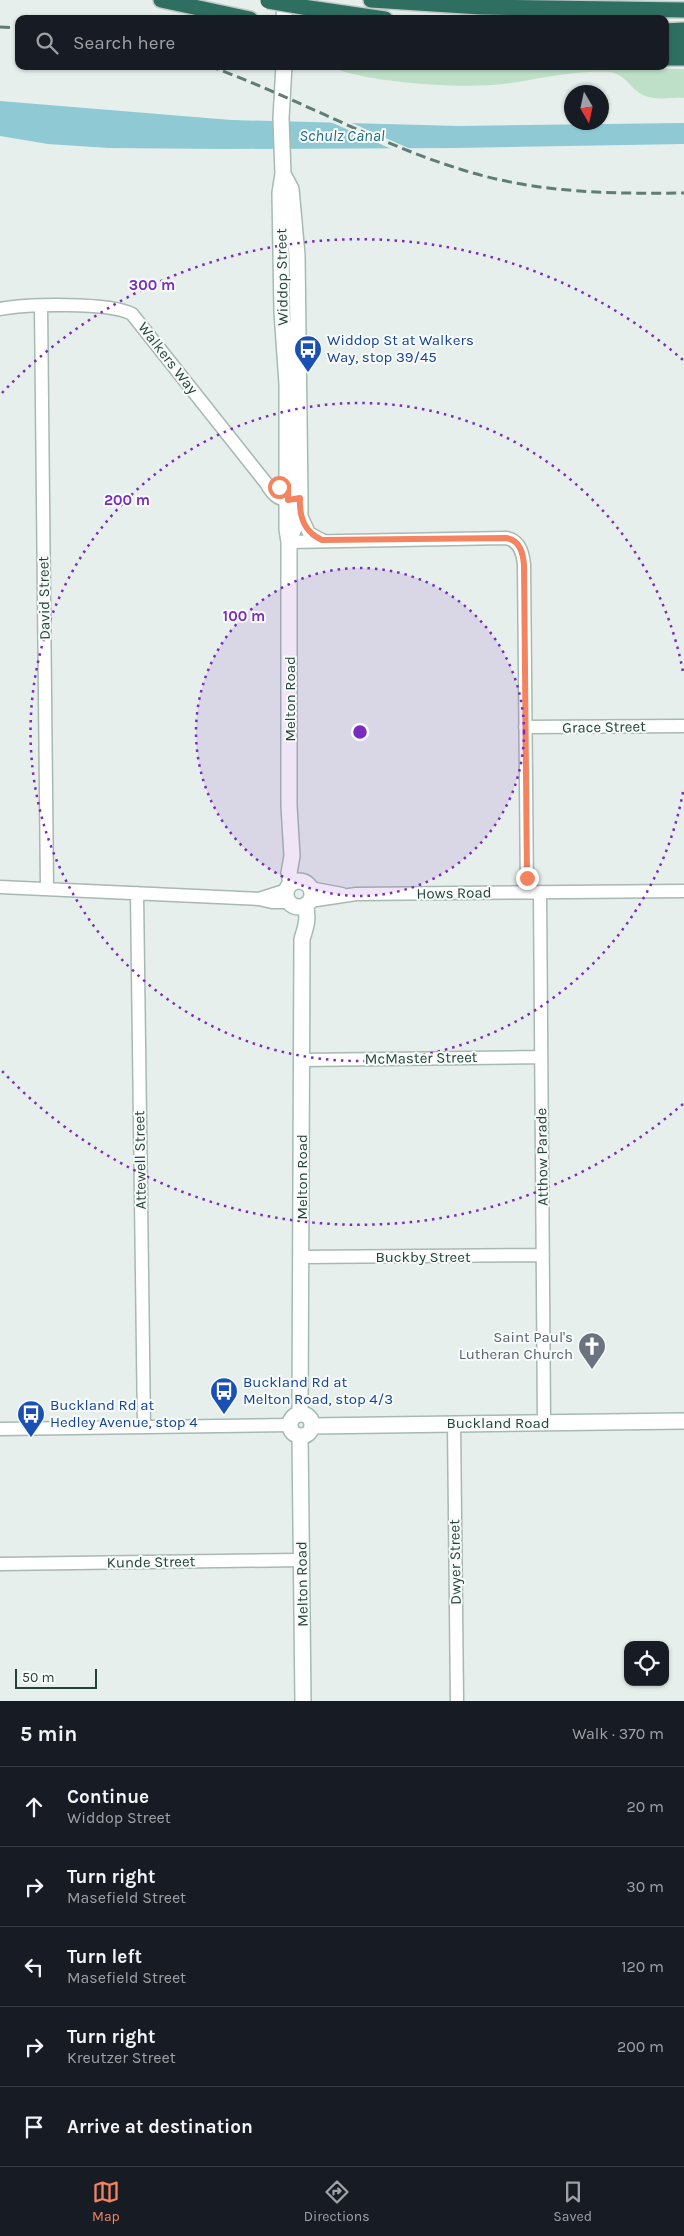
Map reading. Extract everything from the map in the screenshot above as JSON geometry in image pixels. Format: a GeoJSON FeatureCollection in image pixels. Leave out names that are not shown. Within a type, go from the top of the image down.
{"type":"FeatureCollection","features":[{"type":"Feature","properties":{"kind":"highway"},"geometry":{"type":"LineString","coordinates":[[161,0],[231,15]]}},
{"type":"Feature","properties":{"kind":"highway"},"geometry":{"type":"LineString","coordinates":[[266,0],[358,15]]}},
{"type":"Feature","properties":{"kind":"highway"},"geometry":{"type":"LineString","coordinates":[[371,0],[481,7],[684,10]]}},
{"type":"Feature","properties":{"kind":"highway"},"geometry":{"type":"LineString","coordinates":[[669,30],[684,30]]}},
{"type":"Feature","properties":{"kind":"highway"},"geometry":{"type":"LineString","coordinates":[[669,44],[684,44]]}},
{"type":"Feature","properties":{"kind":"highway"},"geometry":{"type":"LineString","coordinates":[[669,58],[684,58]]}},
{"type":"Feature","properties":{"kind":"street"},"geometry":{"type":"LineString","coordinates":[[284,15],[285,0]]}},
{"type":"Feature","properties":{"kind":"street","name":"Widdop Street"},"geometry":{"type":"LineString","coordinates":[[284,70],[280,193],[282,312],[287,384],[288,485],[296,504]]}},
{"type":"Feature","properties":{"kind":"street","name":"Widdop Street"},"geometry":{"type":"LineString","coordinates":[[282,174],[290,189],[297,255],[296,504]]}},
{"type":"Feature","properties":{"kind":"street","name":"Walkers Way"},"geometry":{"type":"LineString","coordinates":[[0,309],[41,306],[111,308],[132,314],[266,483],[271,492],[277,497],[296,504]]}},
{"type":"Feature","properties":{"kind":"street","name":"David Street"},"geometry":{"type":"LineString","coordinates":[[41,306],[47,890]]}},
{"type":"Feature","properties":{"kind":"street"},"geometry":{"type":"LineString","coordinates":[[266,483],[279,487],[288,485]]}},
{"type":"Feature","properties":{"kind":"street"},"geometry":{"type":"LineString","coordinates":[[296,504],[309,533],[322,540]]}},
{"type":"Feature","properties":{"kind":"street","name":"Melton Road"},"geometry":{"type":"LineString","coordinates":[[296,504],[287,529],[289,542],[289,806],[292,856],[289,864],[299,895],[307,912],[307,924],[302,939],[300,1414]]}},
{"type":"Feature","properties":{"kind":"street"},"geometry":{"type":"LineString","coordinates":[[289,542],[506,538],[513,540],[519,546],[524,565],[527,892]]}},
{"type":"Feature","properties":{"kind":"street","name":"Grace Street"},"geometry":{"type":"LineString","coordinates":[[525,727],[684,726]]}},
{"type":"Feature","properties":{"kind":"street","name":"Hows Road"},"geometry":{"type":"LineString","coordinates":[[0,887],[259,898],[272,902],[329,890],[344,894],[684,891]]}},
{"type":"Feature","properties":{"kind":"street","name":"Atthow Parade"},"geometry":{"type":"LineString","coordinates":[[540,892],[544,1422]]}},
{"type":"Feature","properties":{"kind":"street","name":"Attewell Street"},"geometry":{"type":"LineString","coordinates":[[137,893],[144,1427]]}},
{"type":"Feature","properties":{"kind":"street","name":"McMaster Street"},"geometry":{"type":"LineString","coordinates":[[302,1060],[541,1057]]}},
{"type":"Feature","properties":{"kind":"street","name":"Buckby Street"},"geometry":{"type":"LineString","coordinates":[[302,1257],[543,1256]]}},
{"type":"Feature","properties":{"kind":"street"},"geometry":{"type":"LineString","coordinates":[[300,1414],[310,1419],[312,1426],[310,1432],[300,1437],[294,1434],[290,1425],[294,1416],[300,1414]]}},
{"type":"Feature","properties":{"kind":"street","name":"Buckland Road"},"geometry":{"type":"LineString","coordinates":[[312,1426],[684,1421]]}},
{"type":"Feature","properties":{"kind":"street","name":"Dwyer Street"},"geometry":{"type":"LineString","coordinates":[[454,1423],[457,1701]]}},
{"type":"Feature","properties":{"kind":"street"},"geometry":{"type":"LineString","coordinates":[[0,1429],[290,1425]]}},
{"type":"Feature","properties":{"kind":"street","name":"Melton Road"},"geometry":{"type":"LineString","coordinates":[[300,1437],[303,1701]]}},
{"type":"Feature","properties":{"kind":"street","name":"Kunde Street"},"geometry":{"type":"LineString","coordinates":[[0,1564],[301,1560]]}},
{"type":"Feature","properties":{"kind":"green space"},"geometry":{"type":"Polygon","coordinates":[[[684,69],[684,98],[648,97],[620,76],[609,72],[570,74],[504,84],[463,86],[414,83],[366,77],[339,70],[684,69]]]}},
{"type":"Feature","properties":{"kind":"water","name":"Schulz Canal"},"geometry":{"type":"Polygon","coordinates":[[[0,101],[231,120],[460,126],[564,125],[564,130],[609,130],[609,124],[684,123],[684,144],[454,148],[109,148],[48,144],[0,136],[0,101]]]}},
{"type":"Feature","properties":{"kind":"pier"},"geometry":{"type":"Polygon","coordinates":[[[326,120],[345,120],[415,151],[396,151],[326,120]]]}},
{"type":"Feature","properties":{"kind":"railway"},"geometry":{"type":"LineString","coordinates":[[0,27],[15,28]]}},
{"type":"Feature","properties":{"kind":"railway"},"geometry":{"type":"LineString","coordinates":[[219,70],[406,150],[499,180],[578,191],[684,193]]}},
{"type":"Feature","properties":{"kind":"place","name":"Widdop St at Walkers Way, stop 39/45"},"geometry":{"type":"Point","coordinates":[308,373]}},
{"type":"Feature","properties":{"kind":"place","name":"Saint Paul's Lutheran Church"},"geometry":{"type":"Point","coordinates":[592,1370]}},
{"type":"Feature","properties":{"kind":"place","name":"Buckland Rd at Melton Road, stop 4/3"},"geometry":{"type":"Point","coordinates":[224,1415]}},
{"type":"Feature","properties":{"kind":"place","name":"Buckland Rd at Hedley Avenue, stop 4"},"geometry":{"type":"Point","coordinates":[31,1438]}},
{"type":"Feature","properties":{"kind":"route"},"geometry":{"type":"LineString","coordinates":[[279,487],[288,485],[288,500],[300,498],[300,513],[304,525],[309,533],[322,540],[506,538],[513,540],[521,549],[524,559],[527,878]]}}]}
